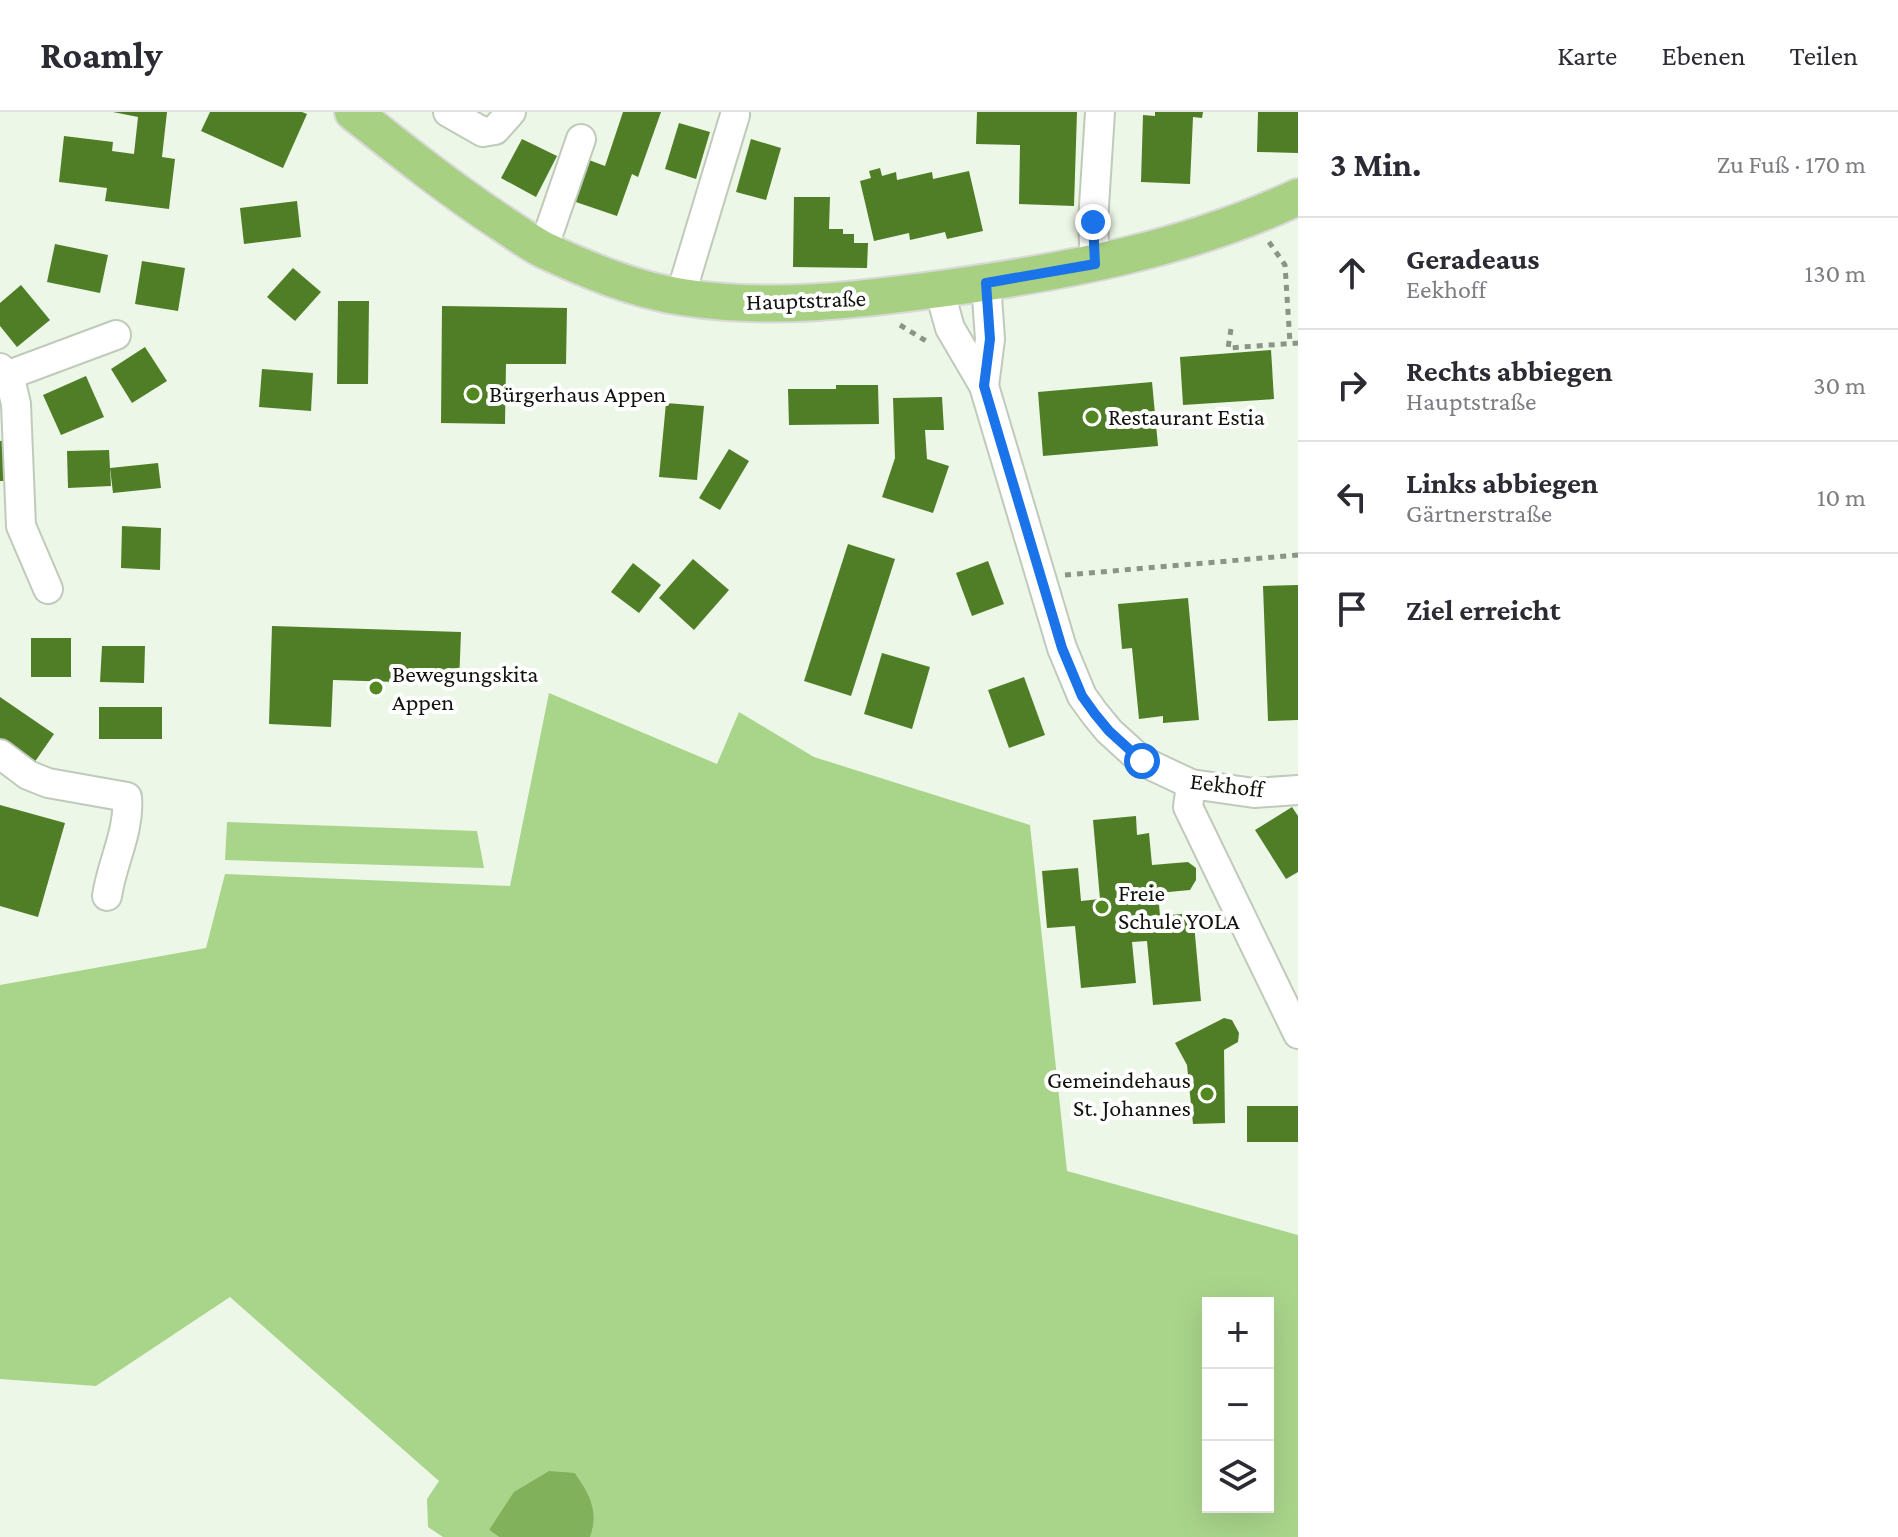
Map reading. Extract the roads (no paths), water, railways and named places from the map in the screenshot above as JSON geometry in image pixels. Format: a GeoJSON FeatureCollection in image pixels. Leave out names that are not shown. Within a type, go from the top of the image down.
{"type":"FeatureCollection","features":[{"type":"Feature","properties":{"kind":"main road","name":"Hauptstraße"},"geometry":{"type":"LineString","coordinates":[[353,112],[463,198],[543,249],[626,283],[680,297],[739,303],[853,301],[1095,264],[1211,234],[1298,197]]}},
{"type":"Feature","properties":{"kind":"street"},"geometry":{"type":"LineString","coordinates":[[448,112],[483,132],[495,130],[511,112]]}},
{"type":"Feature","properties":{"kind":"street"},"geometry":{"type":"LineString","coordinates":[[1095,264],[1093,222],[1100,112]]}},
{"type":"Feature","properties":{"kind":"street"},"geometry":{"type":"LineString","coordinates":[[680,297],[735,115]]}},
{"type":"Feature","properties":{"kind":"street"},"geometry":{"type":"LineString","coordinates":[[543,249],[581,139]]}},
{"type":"Feature","properties":{"kind":"street","name":"Eekhoff"},"geometry":{"type":"LineString","coordinates":[[984,386],[990,339],[986,283]]}},
{"type":"Feature","properties":{"kind":"street","name":"Eekhoff"},"geometry":{"type":"LineString","coordinates":[[939,289],[950,328],[984,386],[1040,577],[1082,696],[1109,731],[1142,761],[1191,784],[1254,793],[1298,790]]}},
{"type":"Feature","properties":{"kind":"street"},"geometry":{"type":"LineString","coordinates":[[48,589],[21,526],[17,414],[12,387],[3,372],[116,335]]}},
{"type":"Feature","properties":{"kind":"street"},"geometry":{"type":"LineString","coordinates":[[0,754],[28,775],[48,783],[127,797],[128,813],[111,868],[107,896]]}},
{"type":"Feature","properties":{"kind":"street"},"geometry":{"type":"LineString","coordinates":[[1191,784],[1188,807],[1298,1034]]}},
{"type":"Feature","properties":{"kind":"place","name":"Bürgerhaus Appen"},"geometry":{"type":"Point","coordinates":[473,394]}},
{"type":"Feature","properties":{"kind":"place","name":"Restaurant Estia"},"geometry":{"type":"Point","coordinates":[1092,417]}},
{"type":"Feature","properties":{"kind":"place","name":"Bewegungskita Appen"},"geometry":{"type":"Point","coordinates":[376,688]}},
{"type":"Feature","properties":{"kind":"place","name":"Freie Schule YOLA"},"geometry":{"type":"Point","coordinates":[1102,907]}},
{"type":"Feature","properties":{"kind":"place","name":"Gemeindehaus St. Johannes"},"geometry":{"type":"Point","coordinates":[1207,1094]}}]}
